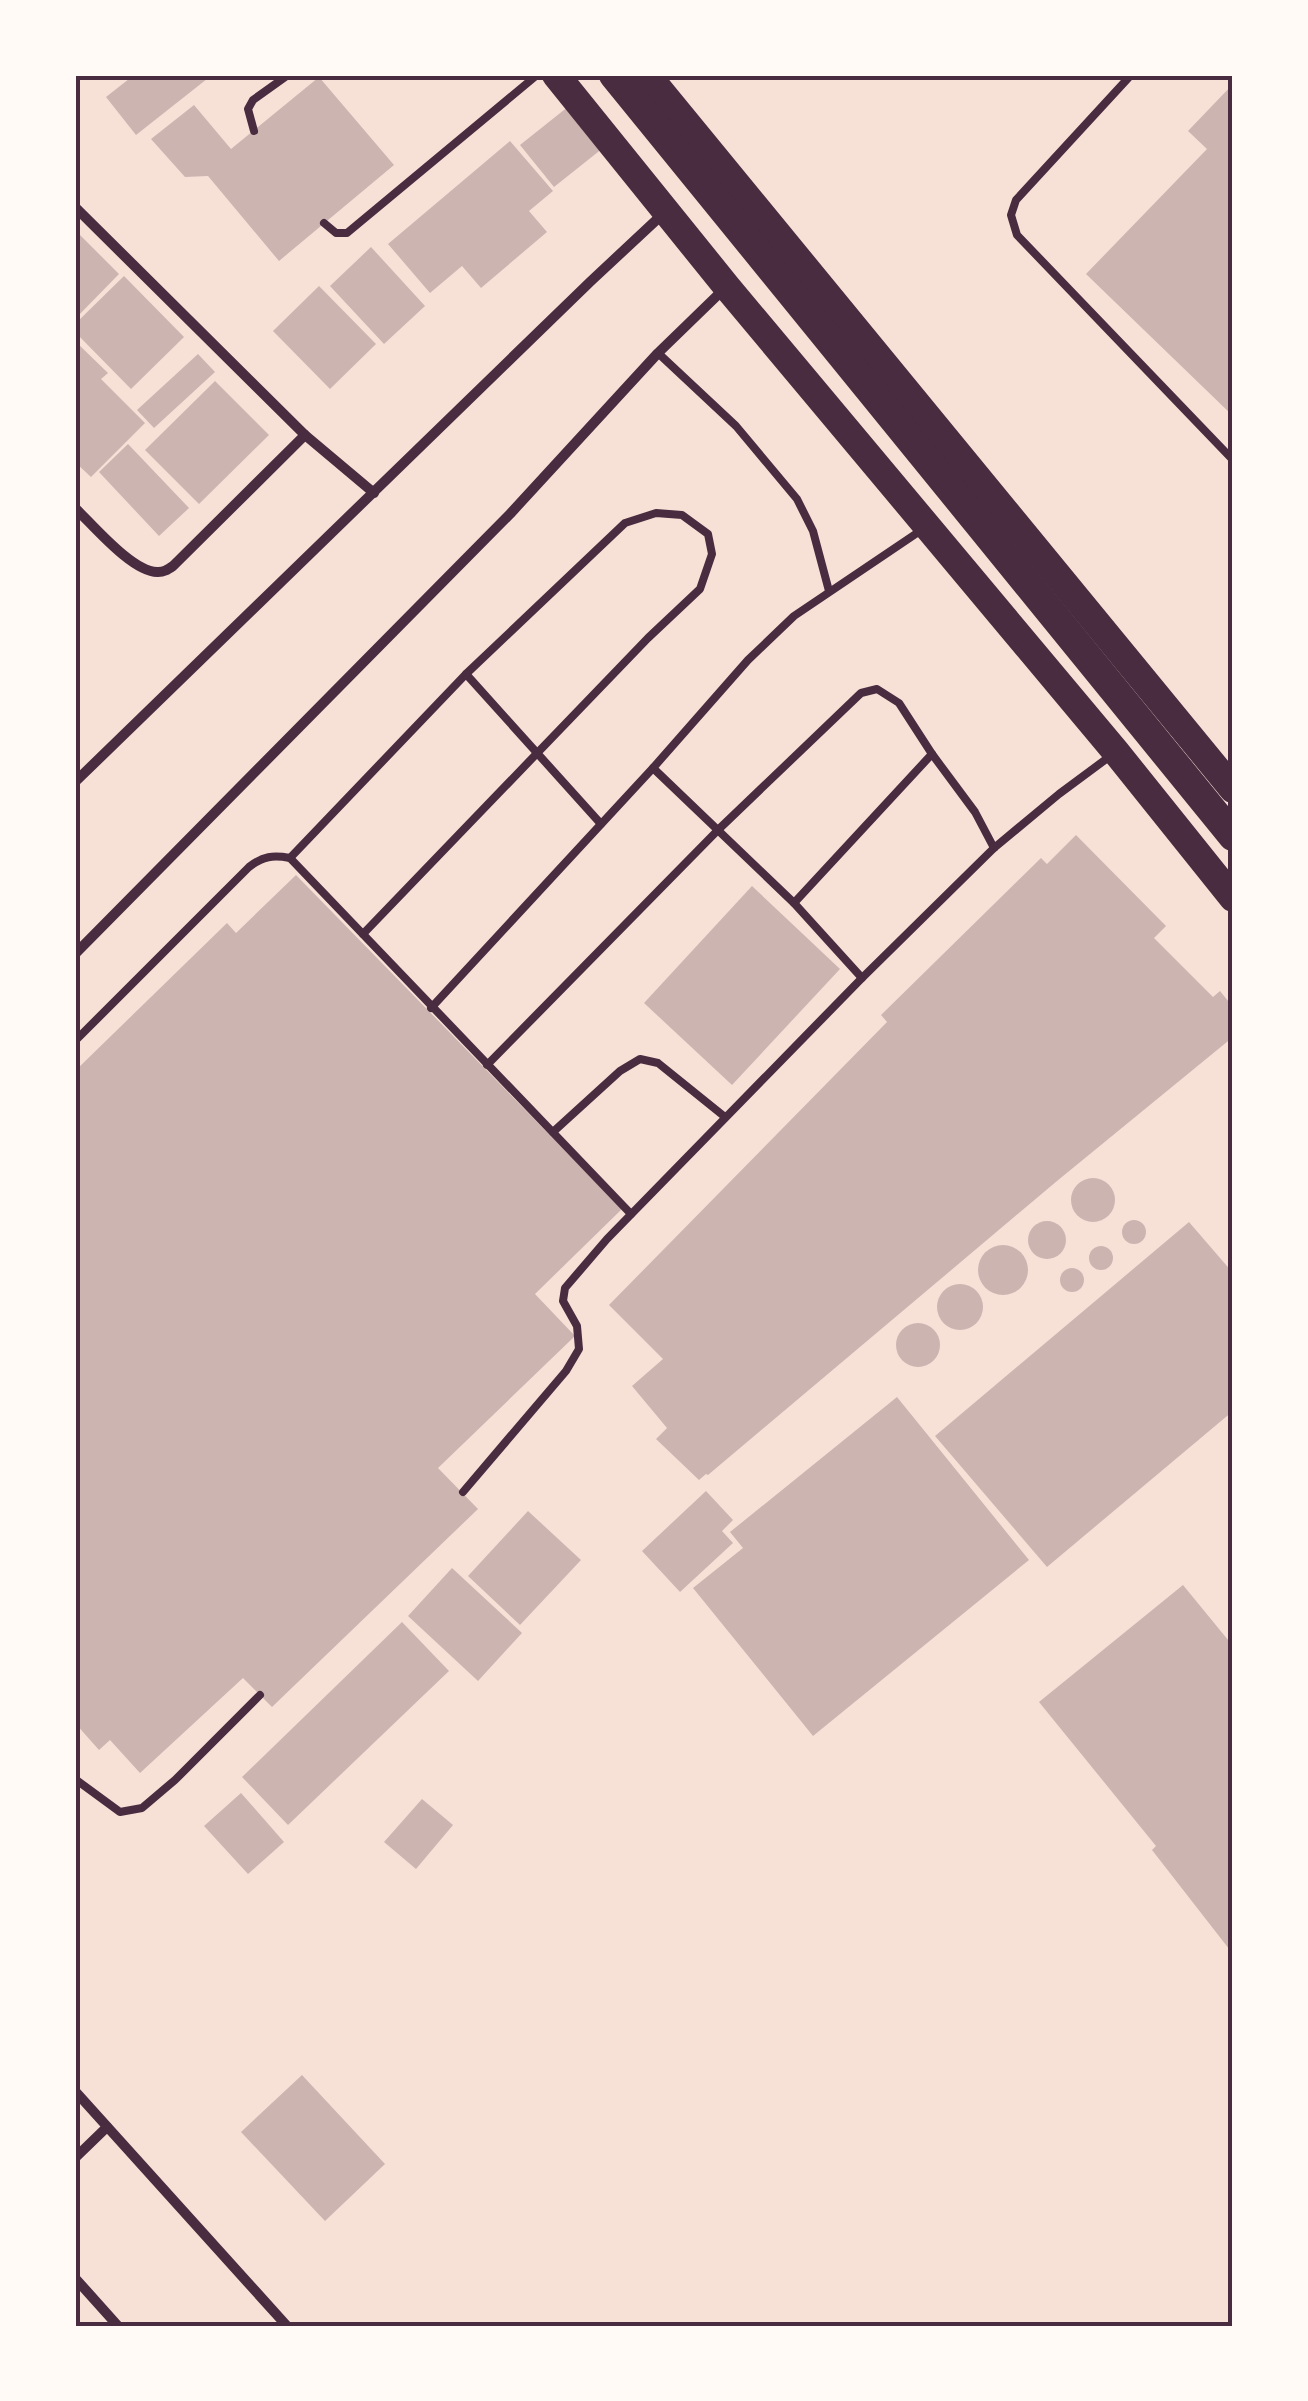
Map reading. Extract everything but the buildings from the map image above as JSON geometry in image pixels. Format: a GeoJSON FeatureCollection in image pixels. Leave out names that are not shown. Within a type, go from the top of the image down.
{"type":"FeatureCollection","features":[{"type":"Feature","properties":{"kind":"highway"},"geometry":{"type":"LineString","coordinates":[[556,75],[1233,898]]}},
{"type":"Feature","properties":{"kind":"highway"},"geometry":{"type":"LineString","coordinates":[[614,75],[1233,836]]}},
{"type":"Feature","properties":{"kind":"highway"},"geometry":{"type":"LineString","coordinates":[[657,79],[821,288],[1233,789]]}},
{"type":"Feature","properties":{"kind":"highway"},"geometry":{"type":"LineString","coordinates":[[766,334],[821,288]]}},
{"type":"Feature","properties":{"kind":"highway"},"geometry":{"type":"LineString","coordinates":[[1019,638],[1075,597]]}},
{"type":"Feature","properties":{"kind":"street"},"geometry":{"type":"LineString","coordinates":[[75,206],[305,436],[374,493]]}},
{"type":"Feature","properties":{"kind":"street"},"geometry":{"type":"LineString","coordinates":[[75,782],[666,211]]}},
{"type":"Feature","properties":{"kind":"street"},"geometry":{"type":"LineString","coordinates":[[75,954],[510,514],[658,352],[727,287]]}},
{"type":"Feature","properties":{"kind":"street"},"geometry":{"type":"LineString","coordinates":[[75,508],[136,566],[162,572],[173,566],[305,436]]}},
{"type":"Feature","properties":{"kind":"street"},"geometry":{"type":"LineString","coordinates":[[75,2092],[288,2326]]}},
{"type":"Feature","properties":{"kind":"street"},"geometry":{"type":"LineString","coordinates":[[75,2158],[108,2127]]}},
{"type":"Feature","properties":{"kind":"street"},"geometry":{"type":"LineString","coordinates":[[75,2278],[118,2326]]}},
{"type":"Feature","properties":{"kind":"lane"},"geometry":{"type":"LineString","coordinates":[[254,130],[248,109],[253,100],[288,75]]}},
{"type":"Feature","properties":{"kind":"lane"},"geometry":{"type":"LineString","coordinates":[[324,223],[336,233],[347,234],[537,75]]}},
{"type":"Feature","properties":{"kind":"lane"},"geometry":{"type":"LineString","coordinates":[[1131,75],[1016,200],[1011,214],[1017,235],[1233,460]]}},
{"type":"Feature","properties":{"kind":"lane"},"geometry":{"type":"LineString","coordinates":[[658,352],[736,426],[797,499],[814,531],[829,591]]}},
{"type":"Feature","properties":{"kind":"lane"},"geometry":{"type":"LineString","coordinates":[[290,858],[466,674],[625,524],[656,513],[682,515],[708,534],[712,554],[700,589],[537,751],[363,934]]}},
{"type":"Feature","properties":{"kind":"lane"},"geometry":{"type":"LineString","coordinates":[[431,1008],[748,660],[794,616],[926,526]]}},
{"type":"Feature","properties":{"kind":"lane"},"geometry":{"type":"LineString","coordinates":[[466,674],[601,824]]}},
{"type":"Feature","properties":{"kind":"lane"},"geometry":{"type":"LineString","coordinates":[[486,1065],[719,830],[862,693],[877,689],[899,703],[975,812],[994,848]]}},
{"type":"Feature","properties":{"kind":"lane"},"geometry":{"type":"LineString","coordinates":[[463,1492],[566,1371],[579,1348],[577,1326],[563,1301],[565,1288],[631,1214],[994,848],[1116,752]]}},
{"type":"Feature","properties":{"kind":"lane"},"geometry":{"type":"LineString","coordinates":[[794,903],[932,754]]}},
{"type":"Feature","properties":{"kind":"lane"},"geometry":{"type":"LineString","coordinates":[[653,768],[794,903],[862,978]]}},
{"type":"Feature","properties":{"kind":"lane"},"geometry":{"type":"LineString","coordinates":[[75,1041],[250,867],[262,858],[290,858],[631,1214]]}},
{"type":"Feature","properties":{"kind":"lane"},"geometry":{"type":"LineString","coordinates":[[553,1132],[620,1070],[640,1059],[658,1063],[725,1118]]}},
{"type":"Feature","properties":{"kind":"lane"},"geometry":{"type":"LineString","coordinates":[[75,1780],[120,1812],[142,1808],[260,1695]]}}]}
